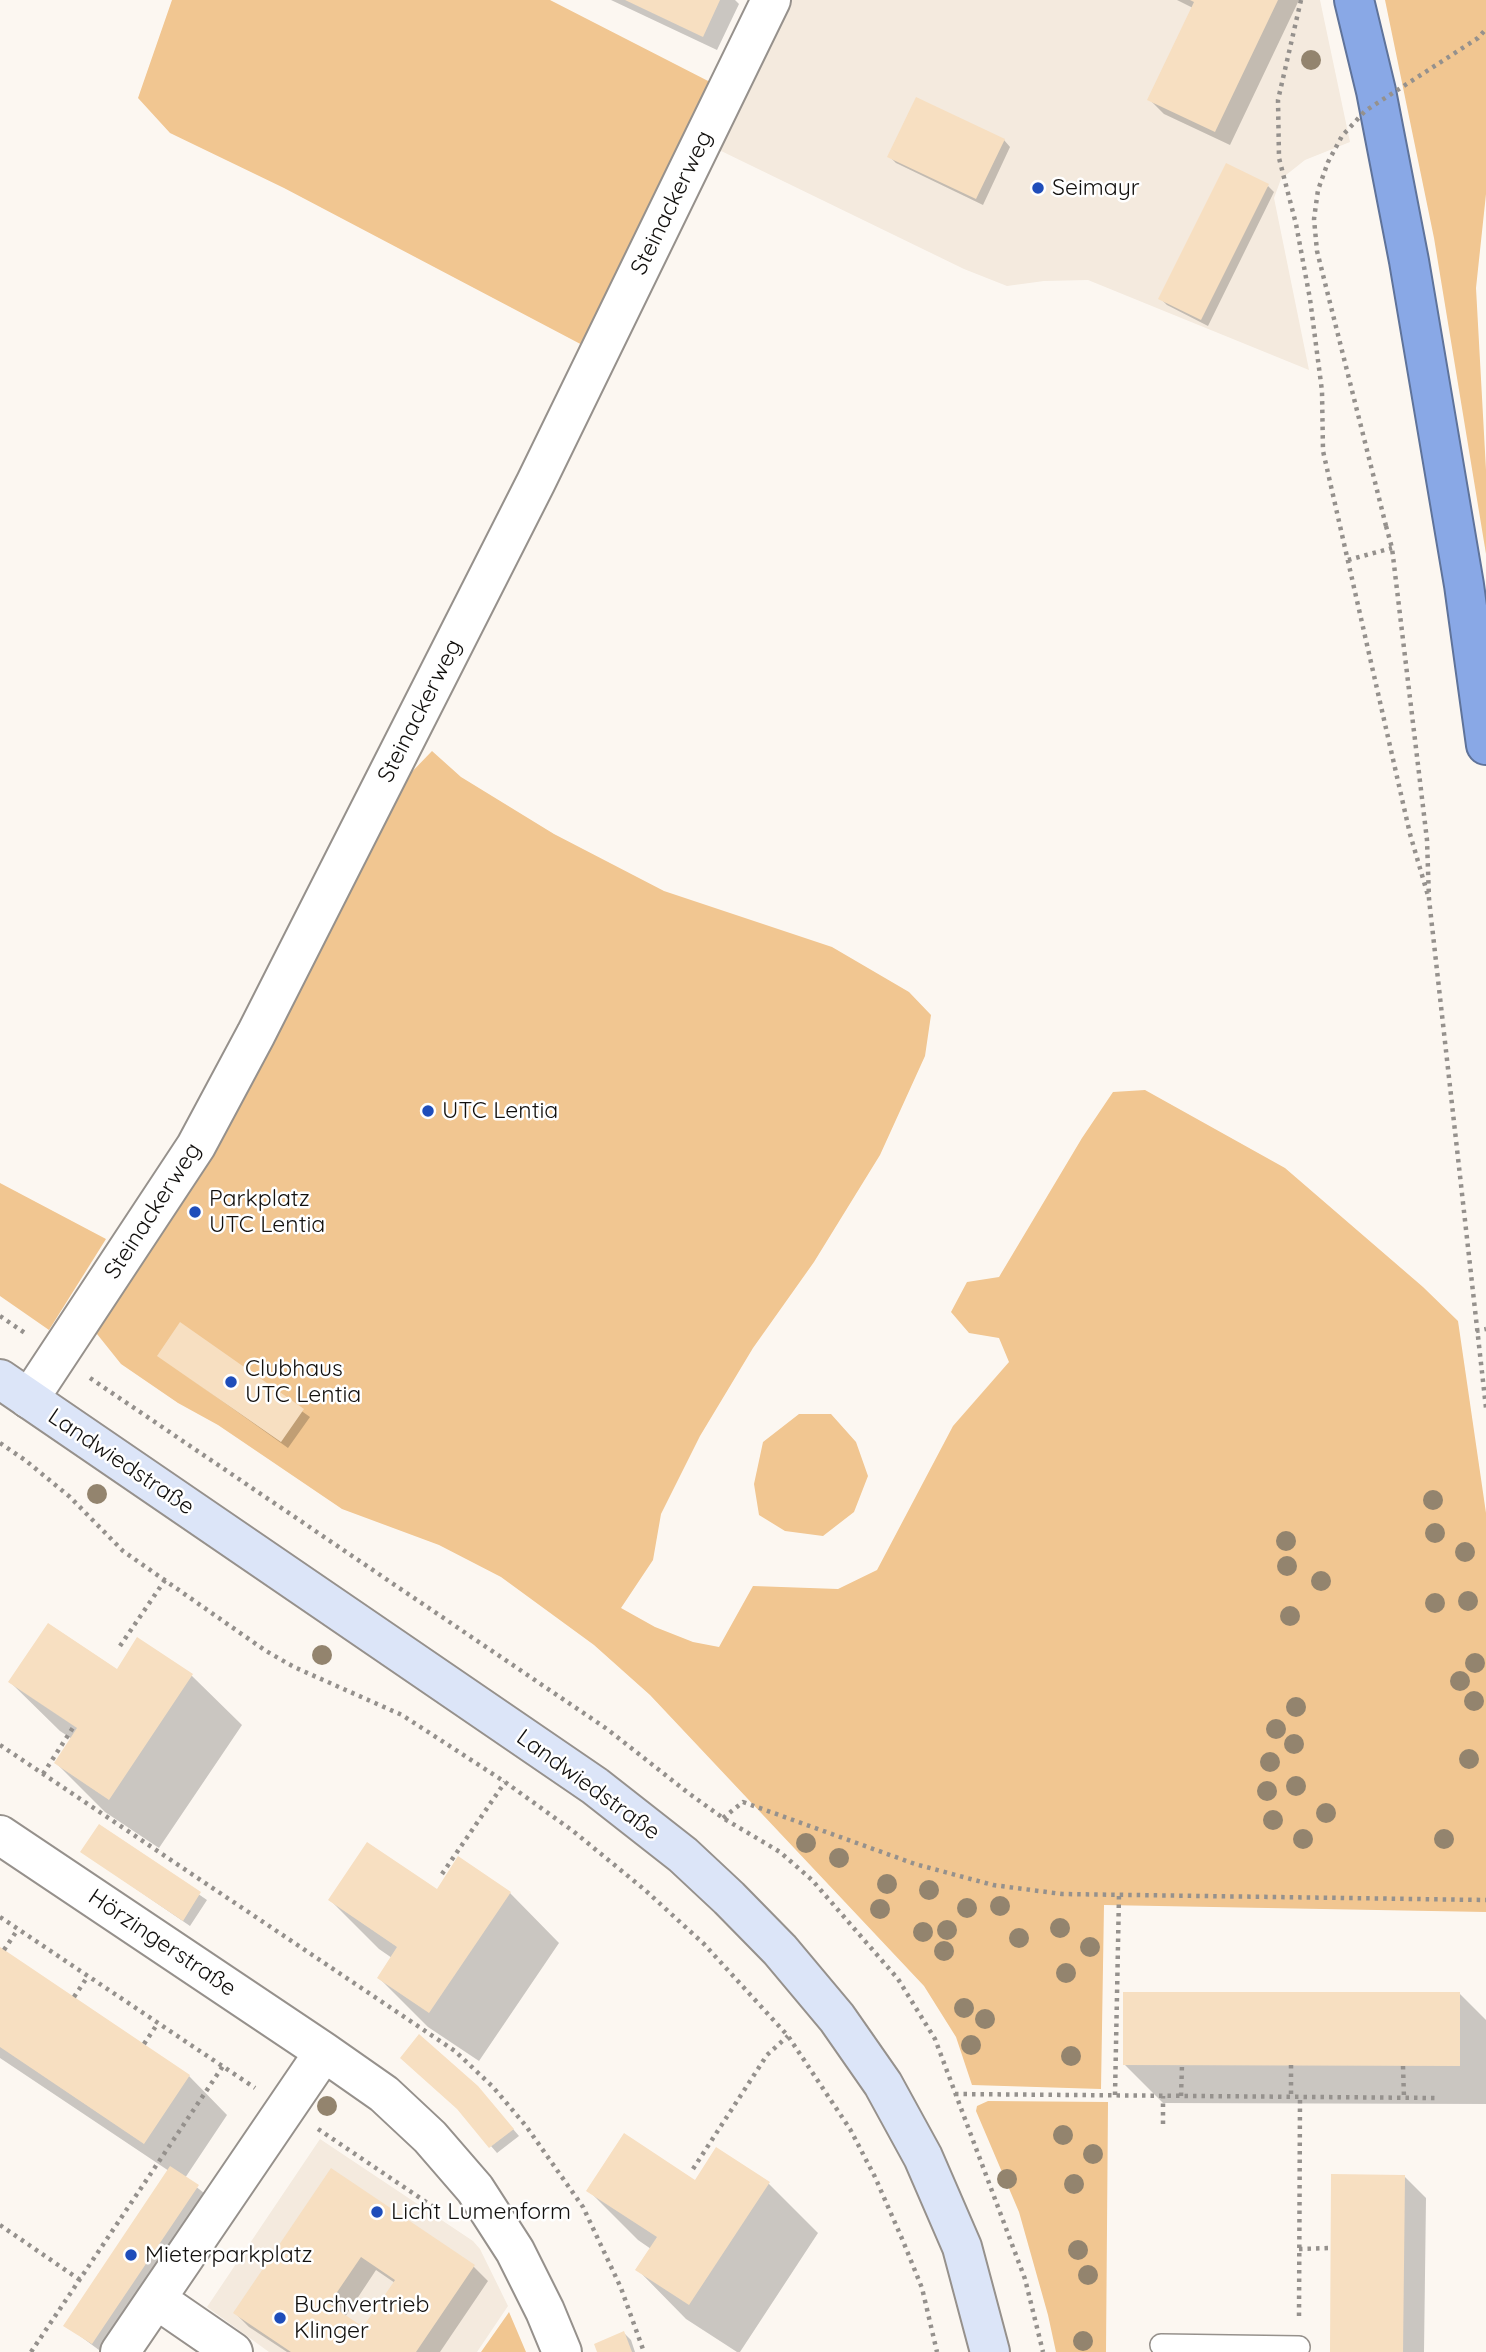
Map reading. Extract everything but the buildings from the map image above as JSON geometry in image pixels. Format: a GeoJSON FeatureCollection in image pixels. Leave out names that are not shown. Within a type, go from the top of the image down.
{"type":"FeatureCollection","features":[{"type":"Feature","properties":{"kind":"highway"},"geometry":{"type":"LineString","coordinates":[[1354,0],[1376,91],[1411,274],[1464,585],[1486,745]]}},
{"type":"Feature","properties":{"kind":"main road","name":"Landwiedstraße"},"geometry":{"type":"LineString","coordinates":[[14,1389],[595,1786],[683,1855],[729,1898],[780,1950],[837,2018],[883,2084],[923,2157],[962,2247],[990,2352]]}},
{"type":"Feature","properties":{"kind":"street","name":"Steinackerweg"},"geometry":{"type":"LineString","coordinates":[[14,1389],[59,1356],[196,1146],[256,1034],[536,482],[771,0]]}},
{"type":"Feature","properties":{"kind":"street","name":"Hörzingerstraße"},"geometry":{"type":"LineString","coordinates":[[0,1835],[384,2094],[430,2137],[475,2189],[514,2251],[545,2311],[562,2352]]}},
{"type":"Feature","properties":{"kind":"street"},"geometry":{"type":"LineString","coordinates":[[120,2352],[324,2052]]}},
{"type":"Feature","properties":{"kind":"street"},"geometry":{"type":"LineString","coordinates":[[156,2299],[233,2352]]}},
{"type":"Feature","properties":{"kind":"lane"},"geometry":{"type":"LineString","coordinates":[[1161,2345],[1299,2347]]}},
{"type":"Feature","properties":{"kind":"path"},"geometry":{"type":"LineString","coordinates":[[1301,0],[1278,100],[1279,158],[1296,223],[1310,299],[1322,391],[1323,451],[1410,834],[1429,899]]}},
{"type":"Feature","properties":{"kind":"path"},"geometry":{"type":"LineString","coordinates":[[1486,29],[1478,38],[1365,111],[1342,136],[1328,162],[1318,190],[1314,219],[1317,251],[1392,548],[1427,840],[1429,899],[1486,1408]]}},
{"type":"Feature","properties":{"kind":"path"},"geometry":{"type":"LineString","coordinates":[[1348,560],[1392,548]]}},
{"type":"Feature","properties":{"kind":"path"},"geometry":{"type":"LineString","coordinates":[[0,1316],[227,1473],[607,1729],[723,1818],[743,1802],[915,1864],[993,1885],[1062,1894],[1486,1900]]}},
{"type":"Feature","properties":{"kind":"path"},"geometry":{"type":"LineString","coordinates":[[1476,1331],[1486,1329]]}},
{"type":"Feature","properties":{"kind":"path"},"geometry":{"type":"LineString","coordinates":[[0,1443],[70,1497],[122,1551],[266,1651],[294,1667],[402,1715],[505,1782],[573,1831],[705,1944],[788,2036],[850,2129],[875,2178],[922,2288],[937,2352]]}},
{"type":"Feature","properties":{"kind":"path"},"geometry":{"type":"LineString","coordinates":[[120,1646],[165,1580]]}},
{"type":"Feature","properties":{"kind":"path"},"geometry":{"type":"LineString","coordinates":[[43,1774],[74,1726]]}},
{"type":"Feature","properties":{"kind":"path"},"geometry":{"type":"LineString","coordinates":[[0,1745],[455,2051],[493,2087],[541,2146],[590,2220],[621,2288],[643,2352]]}},
{"type":"Feature","properties":{"kind":"path"},"geometry":{"type":"LineString","coordinates":[[442,1874],[505,1782]]}},
{"type":"Feature","properties":{"kind":"path"},"geometry":{"type":"LineString","coordinates":[[1115,2095],[1119,1895]]}},
{"type":"Feature","properties":{"kind":"path"},"geometry":{"type":"LineString","coordinates":[[4,1950],[18,1929]]}},
{"type":"Feature","properties":{"kind":"path"},"geometry":{"type":"LineString","coordinates":[[74,1997],[88,1976]]}},
{"type":"Feature","properties":{"kind":"path"},"geometry":{"type":"LineString","coordinates":[[144,2044],[158,2023]]}},
{"type":"Feature","properties":{"kind":"path"},"geometry":{"type":"LineString","coordinates":[[693,2169],[767,2055],[788,2036]]}},
{"type":"Feature","properties":{"kind":"path"},"geometry":{"type":"LineString","coordinates":[[1181,2096],[1182,2065]]}},
{"type":"Feature","properties":{"kind":"path"},"geometry":{"type":"LineString","coordinates":[[1290,2065],[1291,2097]]}},
{"type":"Feature","properties":{"kind":"path"},"geometry":{"type":"LineString","coordinates":[[31,2352],[223,2066]]}},
{"type":"Feature","properties":{"kind":"path"},"geometry":{"type":"LineString","coordinates":[[1403,2066],[1404,2098]]}},
{"type":"Feature","properties":{"kind":"path"},"geometry":{"type":"LineString","coordinates":[[955,2094],[1435,2098]]}},
{"type":"Feature","properties":{"kind":"path"},"geometry":{"type":"LineString","coordinates":[[1163,2096],[1163,2124]]}},
{"type":"Feature","properties":{"kind":"path"},"geometry":{"type":"LineString","coordinates":[[1299,2347],[1300,2097]]}},
{"type":"Feature","properties":{"kind":"path"},"geometry":{"type":"LineString","coordinates":[[0,2225],[80,2280]]}},
{"type":"Feature","properties":{"kind":"path"},"geometry":{"type":"LineString","coordinates":[[1299,2249],[1331,2248]]}},
{"type":"Feature","properties":{"kind":"shaded area"},"geometry":{"type":"Polygon","coordinates":[[[172,0],[550,0],[712,83],[588,348],[284,188],[170,133],[138,98],[172,0]]]}},
{"type":"Feature","properties":{"kind":"shaded area","name":"Seimayr"},"geometry":{"type":"Polygon","coordinates":[[[787,0],[1320,0],[1350,142],[1305,160],[1281,179],[1274,198],[1309,370],[1088,280],[1044,281],[1007,286],[964,269],[715,148],[787,0]]]}},
{"type":"Feature","properties":{"kind":"shaded area"},"geometry":{"type":"Polygon","coordinates":[[[1385,0],[1486,0],[1486,194],[1476,288],[1486,470],[1486,554],[1434,238],[1385,0]]]}},
{"type":"Feature","properties":{"kind":"shaded area"},"geometry":{"type":"Polygon","coordinates":[[[432,751],[461,777],[554,834],[664,891],[832,947],[909,992],[931,1015],[925,1056],[880,1155],[814,1262],[753,1348],[700,1436],[661,1514],[653,1560],[621,1608],[655,1627],[693,1642],[719,1647],[753,1586],[838,1589],[877,1570],[953,1426],[1009,1362],[999,1338],[969,1333],[951,1312],[967,1282],[999,1277],[1082,1138],[1113,1092],[1145,1090],[1285,1168],[1423,1287],[1458,1321],[1486,1513],[1486,1912],[1104,1905],[1101,2089],[972,2085],[956,2037],[924,1986],[650,1695],[594,1645],[501,1577],[439,1545],[342,1509],[218,1425],[178,1403],[121,1364],[97,1334],[98,1315],[405,779],[432,751]]]}},
{"type":"Feature","properties":{"kind":"shaded area"},"geometry":{"type":"Polygon","coordinates":[[[0,1183],[106,1239],[49,1330],[0,1296],[0,1183]]]}},
{"type":"Feature","properties":{"kind":"shaded area"},"geometry":{"type":"Polygon","coordinates":[[[799,1414],[831,1414],[856,1442],[868,1476],[854,1512],[823,1536],[785,1531],[759,1515],[754,1484],[763,1442],[799,1414]]]}},
{"type":"Feature","properties":{"kind":"shaded area"},"geometry":{"type":"Polygon","coordinates":[[[988,2101],[1108,2102],[1106,2352],[1056,2352],[1019,2212],[976,2111],[977,2106],[988,2101]]]}},
{"type":"Feature","properties":{"kind":"shaded area"},"geometry":{"type":"Polygon","coordinates":[[[320,2139],[473,2241],[480,2249],[508,2306],[477,2352],[269,2352],[207,2307],[320,2139]]]}},
{"type":"Feature","properties":{"kind":"shaded area"},"geometry":{"type":"Polygon","coordinates":[[[509,2312],[526,2352],[481,2352],[507,2315],[509,2312]]]}},
{"type":"Feature","properties":{"kind":"place","name":"Seimayr"},"geometry":{"type":"Point","coordinates":[1038,188]}},
{"type":"Feature","properties":{"kind":"place","name":"UTC Lentia"},"geometry":{"type":"Point","coordinates":[428,1111]}},
{"type":"Feature","properties":{"kind":"place","name":"Parkplatz UTC Lentia"},"geometry":{"type":"Point","coordinates":[195,1212]}},
{"type":"Feature","properties":{"kind":"place","name":"Clubhaus UTC Lentia"},"geometry":{"type":"Point","coordinates":[231,1382]}},
{"type":"Feature","properties":{"kind":"place","name":"Licht Lumenform"},"geometry":{"type":"Point","coordinates":[377,2212]}},
{"type":"Feature","properties":{"kind":"place","name":"Mieterparkplatz"},"geometry":{"type":"Point","coordinates":[131,2255]}},
{"type":"Feature","properties":{"kind":"place","name":"Buchvertrieb Klinger"},"geometry":{"type":"Point","coordinates":[280,2318]}}]}
